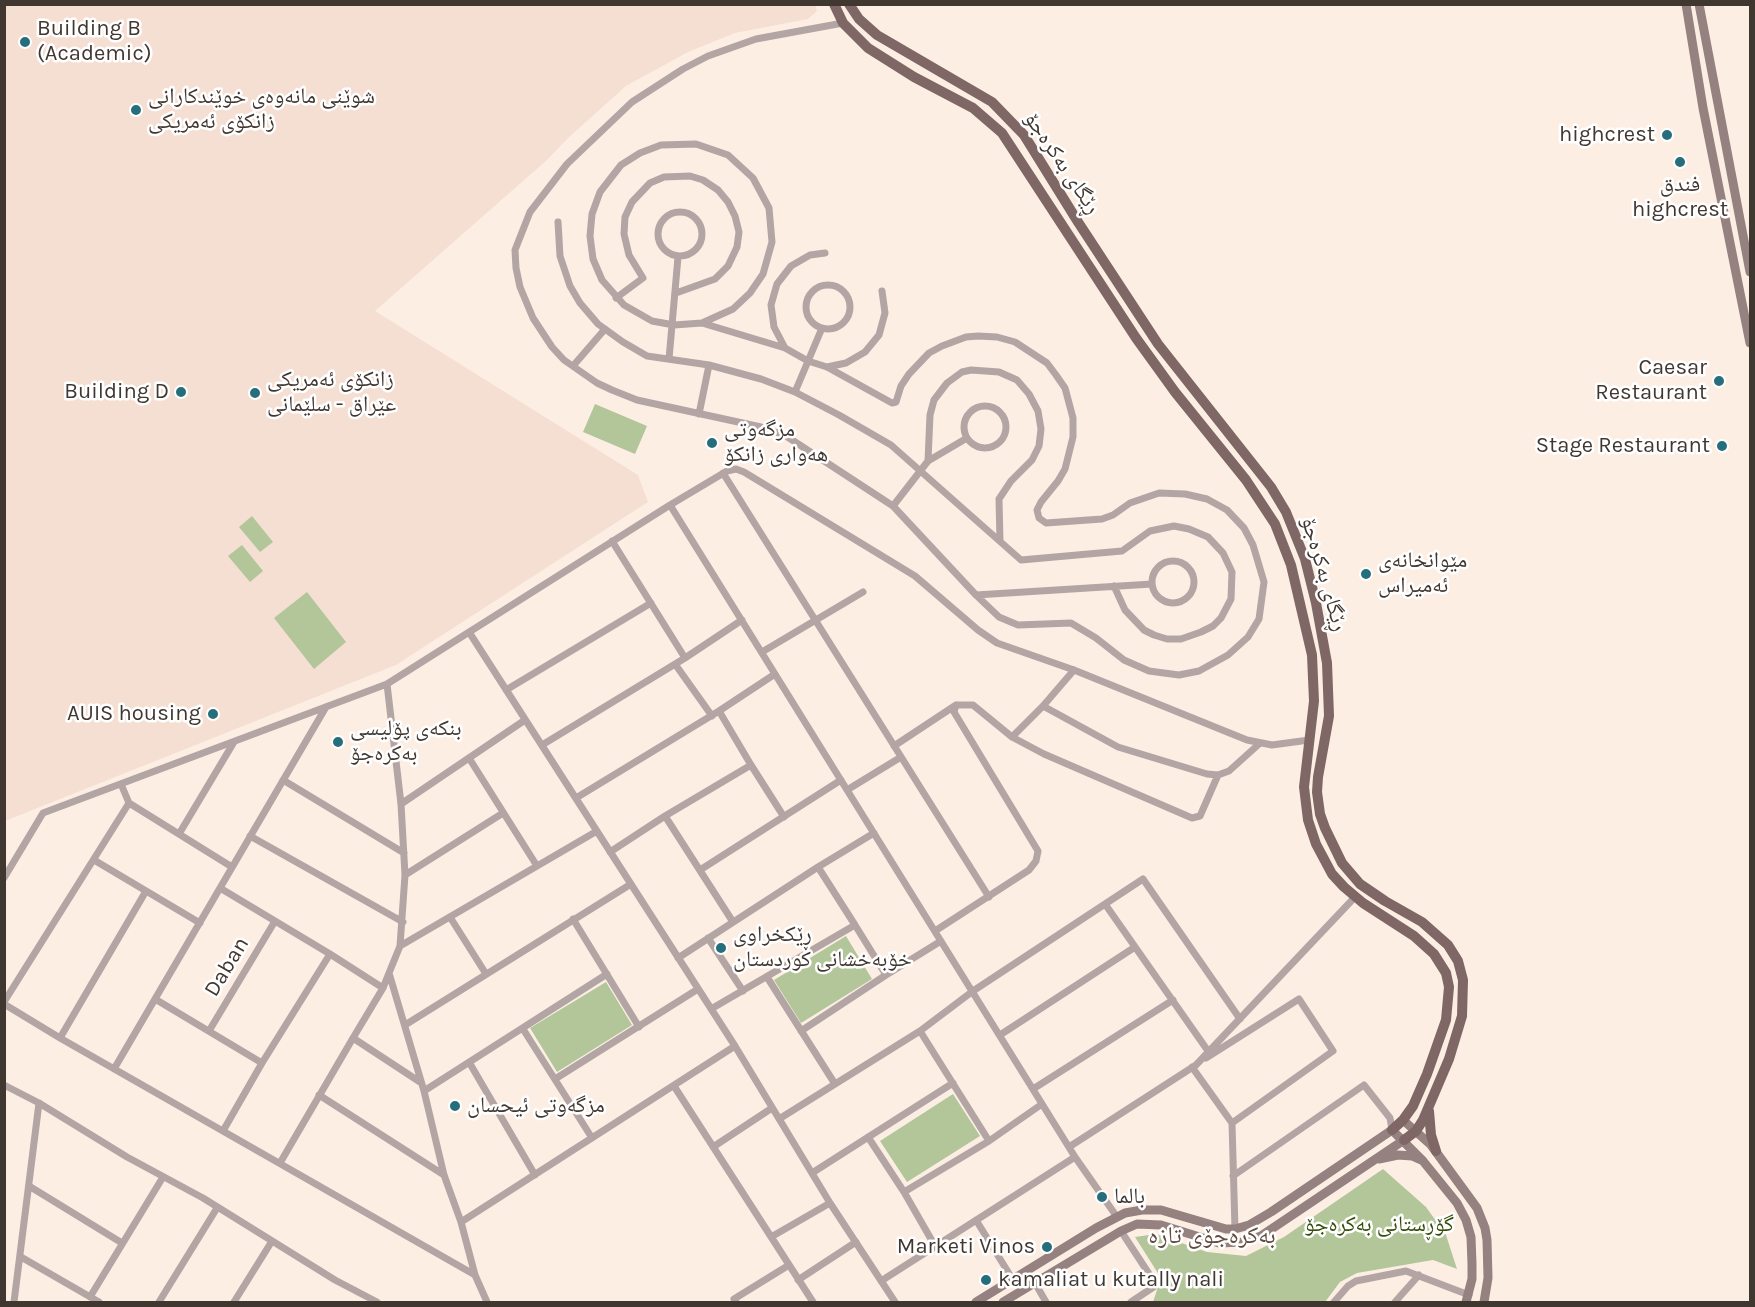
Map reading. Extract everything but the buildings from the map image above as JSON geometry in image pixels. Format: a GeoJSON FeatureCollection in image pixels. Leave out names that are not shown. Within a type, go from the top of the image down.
{"type":"FeatureCollection","features":[{"type":"Feature","properties":{"kind":"main road","name":"ڕێگای بەکرەجۆ"},"geometry":{"type":"LineString","coordinates":[[834,4],[843,23],[857,39],[880,56],[973,108],[1002,133],[1136,338],[1175,392],[1258,496],[1283,542],[1308,631],[1312,655],[1315,690],[1304,787],[1311,830],[1321,856],[1332,874],[1355,897],[1428,947],[1440,961],[1448,980],[1449,996],[1444,1029],[1419,1094],[1403,1120],[1392,1130]]}},
{"type":"Feature","properties":{"kind":"main road","name":"ڕێگای بەکرەجۆ"},"geometry":{"type":"LineString","coordinates":[[849,4],[859,19],[877,36],[992,102],[1014,123],[1039,158],[1084,232],[1158,344],[1278,497],[1305,559],[1325,643],[1329,681],[1329,716],[1317,792],[1320,814],[1325,828],[1342,863],[1360,884],[1430,928],[1448,945],[1458,961],[1463,980],[1462,1016],[1449,1059],[1429,1109],[1416,1131],[1404,1140]]}},
{"type":"Feature","properties":{"kind":"main road"},"geometry":{"type":"LineString","coordinates":[[1686,4],[1703,108],[1750,344]]}},
{"type":"Feature","properties":{"kind":"main road"},"geometry":{"type":"LineString","coordinates":[[1700,4],[1750,272]]}},
{"type":"Feature","properties":{"kind":"main road"},"geometry":{"type":"LineString","coordinates":[[843,23],[859,19]]}},
{"type":"Feature","properties":{"kind":"main road"},"geometry":{"type":"LineString","coordinates":[[1311,830],[1325,828]]}},
{"type":"Feature","properties":{"kind":"main road"},"geometry":{"type":"LineString","coordinates":[[1429,1109],[1431,1135],[1436,1151]]}},
{"type":"Feature","properties":{"kind":"main road"},"geometry":{"type":"LineString","coordinates":[[1403,1120],[1436,1151],[1472,1199],[1482,1218],[1488,1278],[1484,1302]]}},
{"type":"Feature","properties":{"kind":"main road"},"geometry":{"type":"LineString","coordinates":[[976,1302],[1096,1228],[1133,1211],[1161,1210],[1218,1227],[1235,1229],[1249,1225],[1392,1130],[1423,1161],[1457,1203],[1469,1228],[1472,1264],[1467,1299]]}},
{"type":"Feature","properties":{"kind":"main road"},"geometry":{"type":"LineString","coordinates":[[1004,1302],[1121,1231],[1137,1224],[1152,1224],[1219,1243],[1252,1239],[1270,1231],[1404,1140]]}},
{"type":"Feature","properties":{"kind":"main road"},"geometry":{"type":"LineString","coordinates":[[1364,1148],[1373,1160]]}},
{"type":"Feature","properties":{"kind":"main road"},"geometry":{"type":"LineString","coordinates":[[1373,1160],[1398,1155],[1412,1156],[1423,1161]]}},
{"type":"Feature","properties":{"kind":"street"},"geometry":{"type":"LineString","coordinates":[[702,322],[785,348],[827,367],[892,403],[896,402],[901,386],[909,374],[929,353],[942,346],[966,337],[978,336],[997,337],[1015,342],[1047,363],[1065,388],[1073,418],[1073,437],[1065,469],[1041,502],[1037,510],[1039,518],[1046,523],[1102,519],[1113,515],[1130,503],[1159,493],[1185,494],[1207,499],[1227,510],[1244,528],[1253,545],[1264,582],[1259,619],[1248,638],[1216,663],[1200,671],[1179,675],[1149,671],[1124,660],[1096,638],[1071,623],[1018,625],[999,617],[893,506],[786,436],[760,427],[637,400],[612,390],[573,366],[564,360],[552,346],[534,318],[520,287],[515,250],[530,212],[567,164],[632,102],[708,56],[756,39],[843,23]]}},
{"type":"Feature","properties":{"kind":"street"},"geometry":{"type":"LineString","coordinates":[[673,143],[707,146],[728,155],[753,178],[769,208],[772,230],[767,264],[757,284],[733,309],[702,322],[674,325],[642,316],[616,298],[602,280],[591,248],[592,214],[600,192],[621,165],[651,148],[673,143]]}},
{"type":"Feature","properties":{"kind":"street"},"geometry":{"type":"LineString","coordinates":[[616,298],[643,279],[629,255],[624,234],[625,217],[632,202],[650,183],[664,177],[690,176],[703,180],[728,202],[739,232],[737,247],[728,266],[715,279],[676,292]]}},
{"type":"Feature","properties":{"kind":"street"},"geometry":{"type":"LineString","coordinates":[[685,212],[698,220],[703,234],[698,248],[693,253],[678,257],[665,251],[660,245],[658,231],[665,218],[671,214],[685,212]]}},
{"type":"Feature","properties":{"kind":"street"},"geometry":{"type":"LineString","coordinates":[[558,222],[560,256],[570,286],[580,303],[605,329],[647,356],[709,364],[795,392],[891,445],[1021,560],[1122,551],[1150,531],[1174,526],[1208,537],[1224,553],[1232,572],[1231,599],[1221,618],[1214,626],[1192,637],[1181,639],[1167,639],[1144,630],[1125,609],[1114,586]]}},
{"type":"Feature","properties":{"kind":"street"},"geometry":{"type":"LineString","coordinates":[[785,348],[774,327],[771,305],[777,284],[791,266],[810,255],[825,253]]}},
{"type":"Feature","properties":{"kind":"street"},"geometry":{"type":"LineString","coordinates":[[669,359],[674,325],[678,257]]}},
{"type":"Feature","properties":{"kind":"street"},"geometry":{"type":"LineString","coordinates":[[820,286],[837,286],[849,299],[851,308],[849,316],[836,328],[822,328],[812,323],[807,315],[808,298],[820,286]]}},
{"type":"Feature","properties":{"kind":"street"},"geometry":{"type":"LineString","coordinates":[[827,367],[846,363],[865,352],[879,335],[885,313],[882,291]]}},
{"type":"Feature","properties":{"kind":"street"},"geometry":{"type":"LineString","coordinates":[[795,392],[822,328]]}},
{"type":"Feature","properties":{"kind":"street"},"geometry":{"type":"LineString","coordinates":[[573,366],[605,329]]}},
{"type":"Feature","properties":{"kind":"street"},"geometry":{"type":"LineString","coordinates":[[699,414],[709,364]]}},
{"type":"Feature","properties":{"kind":"street"},"geometry":{"type":"LineString","coordinates":[[928,461],[932,407],[939,392],[954,377],[971,370],[989,370],[1008,375],[1023,387],[1035,402],[1041,421],[1041,438],[1032,460],[1011,482],[999,499],[1000,541]]}},
{"type":"Feature","properties":{"kind":"street"},"geometry":{"type":"LineString","coordinates":[[982,406],[990,407],[1004,417],[1006,433],[996,446],[988,449],[980,448],[967,438],[964,422],[974,409],[982,406]]}},
{"type":"Feature","properties":{"kind":"street"},"geometry":{"type":"LineString","coordinates":[[893,506],[928,461],[967,438]]}},
{"type":"Feature","properties":{"kind":"street"},"geometry":{"type":"LineString","coordinates":[[4,878],[43,813],[387,684],[670,505],[723,473],[736,469],[926,583],[978,630],[997,643],[1074,670],[1259,744],[1272,745],[1309,740]]}},
{"type":"Feature","properties":{"kind":"street"},"geometry":{"type":"LineString","coordinates":[[723,473],[989,897]]}},
{"type":"Feature","properties":{"kind":"street"},"geometry":{"type":"LineString","coordinates":[[670,505],[1069,1148],[1116,1217]]}},
{"type":"Feature","properties":{"kind":"street"},"geometry":{"type":"LineString","coordinates":[[612,541],[685,658]]}},
{"type":"Feature","properties":{"kind":"street"},"geometry":{"type":"LineString","coordinates":[[1175,561],[1190,568],[1195,584],[1187,598],[1180,603],[1172,603],[1157,596],[1152,584],[1154,572],[1159,566],[1175,561]]}},
{"type":"Feature","properties":{"kind":"street"},"geometry":{"type":"LineString","coordinates":[[976,595],[1152,584]]}},
{"type":"Feature","properties":{"kind":"street"},"geometry":{"type":"LineString","coordinates":[[762,652],[863,592]]}},
{"type":"Feature","properties":{"kind":"street"},"geometry":{"type":"LineString","coordinates":[[506,690],[651,603]]}},
{"type":"Feature","properties":{"kind":"street"},"geometry":{"type":"LineString","coordinates":[[542,745],[685,658],[742,620]]}},
{"type":"Feature","properties":{"kind":"street"},"geometry":{"type":"LineString","coordinates":[[469,632],[735,1046],[830,1203],[895,1302]]}},
{"type":"Feature","properties":{"kind":"street"},"geometry":{"type":"LineString","coordinates":[[675,664],[715,713],[752,765],[784,817]]}},
{"type":"Feature","properties":{"kind":"street"},"geometry":{"type":"LineString","coordinates":[[1012,737],[1074,670]]}},
{"type":"Feature","properties":{"kind":"street"},"geometry":{"type":"LineString","coordinates":[[576,798],[776,674]]}},
{"type":"Feature","properties":{"kind":"street"},"geometry":{"type":"LineString","coordinates":[[280,1163],[383,988],[400,946],[403,922],[404,853],[401,804],[387,684]]}},
{"type":"Feature","properties":{"kind":"street"},"geometry":{"type":"LineString","coordinates":[[894,746],[956,705],[973,705],[1012,737],[1044,754],[1192,818],[1200,816],[1218,775]]}},
{"type":"Feature","properties":{"kind":"street"},"geometry":{"type":"LineString","coordinates":[[935,931],[1029,870],[1036,861],[1038,851],[954,712],[956,705]]}},
{"type":"Feature","properties":{"kind":"street"},"geometry":{"type":"LineString","coordinates":[[1043,706],[1124,749],[1218,775],[1229,771],[1259,744]]}},
{"type":"Feature","properties":{"kind":"street"},"geometry":{"type":"LineString","coordinates":[[114,1069],[326,707]]}},
{"type":"Feature","properties":{"kind":"street"},"geometry":{"type":"LineString","coordinates":[[401,804],[525,720]]}},
{"type":"Feature","properties":{"kind":"street"},"geometry":{"type":"LineString","coordinates":[[179,834],[234,742]]}},
{"type":"Feature","properties":{"kind":"street"},"geometry":{"type":"LineString","coordinates":[[847,790],[901,757]]}},
{"type":"Feature","properties":{"kind":"street"},"geometry":{"type":"LineString","coordinates":[[469,758],[537,866]]}},
{"type":"Feature","properties":{"kind":"street"},"geometry":{"type":"LineString","coordinates":[[610,852],[665,816],[752,765]]}},
{"type":"Feature","properties":{"kind":"street"},"geometry":{"type":"LineString","coordinates":[[283,780],[404,853]]}},
{"type":"Feature","properties":{"kind":"street"},"geometry":{"type":"LineString","coordinates":[[700,870],[841,780]]}},
{"type":"Feature","properties":{"kind":"street"},"geometry":{"type":"LineString","coordinates":[[121,784],[129,803],[232,867]]}},
{"type":"Feature","properties":{"kind":"street"},"geometry":{"type":"LineString","coordinates":[[129,803],[4,1003],[60,1038],[476,1275]]}},
{"type":"Feature","properties":{"kind":"street"},"geometry":{"type":"LineString","coordinates":[[405,875],[504,813]]}},
{"type":"Feature","properties":{"kind":"street"},"geometry":{"type":"LineString","coordinates":[[665,816],[733,922]]}},
{"type":"Feature","properties":{"kind":"street"},"geometry":{"type":"LineString","coordinates":[[400,946],[597,831]]}},
{"type":"Feature","properties":{"kind":"street"},"geometry":{"type":"LineString","coordinates":[[678,958],[874,833]]}},
{"type":"Feature","properties":{"kind":"street"},"geometry":{"type":"LineString","coordinates":[[250,836],[403,922]]}},
{"type":"Feature","properties":{"kind":"street"},"geometry":{"type":"LineString","coordinates":[[94,860],[200,923]]}},
{"type":"Feature","properties":{"kind":"street"},"geometry":{"type":"LineString","coordinates":[[818,867],[886,975]]}},
{"type":"Feature","properties":{"kind":"street"},"geometry":{"type":"LineString","coordinates":[[779,1119],[920,1031],[973,991],[1143,879],[1240,1019]]}},
{"type":"Feature","properties":{"kind":"street"},"geometry":{"type":"LineString","coordinates":[[405,1025],[631,884]]}},
{"type":"Feature","properties":{"kind":"street"},"geometry":{"type":"LineString","coordinates":[[220,888],[383,988]]}},
{"type":"Feature","properties":{"kind":"street"},"geometry":{"type":"LineString","coordinates":[[60,1038],[146,891]]}},
{"type":"Feature","properties":{"kind":"street"},"geometry":{"type":"LineString","coordinates":[[1194,1066],[1355,897]]}},
{"type":"Feature","properties":{"kind":"street"},"geometry":{"type":"LineString","coordinates":[[1105,904],[1208,1051]]}},
{"type":"Feature","properties":{"kind":"street"},"geometry":{"type":"LineString","coordinates":[[450,917],[486,974]]}},
{"type":"Feature","properties":{"kind":"street"},"geometry":{"type":"LineString","coordinates":[[573,919],[639,1027]]}},
{"type":"Feature","properties":{"kind":"street","name":"Daban"},"geometry":{"type":"LineString","coordinates":[[209,1031],[275,921]]}},
{"type":"Feature","properties":{"kind":"street"},"geometry":{"type":"LineString","coordinates":[[711,1010],[855,925]]}},
{"type":"Feature","properties":{"kind":"street"},"geometry":{"type":"LineString","coordinates":[[708,938],[743,991]]}},
{"type":"Feature","properties":{"kind":"street"},"geometry":{"type":"LineString","coordinates":[[801,1031],[941,941]]}},
{"type":"Feature","properties":{"kind":"street"},"geometry":{"type":"LineString","coordinates":[[1000,1035],[1135,947]]}},
{"type":"Feature","properties":{"kind":"street"},"geometry":{"type":"LineString","coordinates":[[223,1131],[262,1063],[330,954]]}},
{"type":"Feature","properties":{"kind":"street"},"geometry":{"type":"LineString","coordinates":[[389,973],[424,1091],[444,1175],[487,1302]]}},
{"type":"Feature","properties":{"kind":"street"},"geometry":{"type":"LineString","coordinates":[[424,1091],[607,974]]}},
{"type":"Feature","properties":{"kind":"street"},"geometry":{"type":"LineString","coordinates":[[767,977],[835,1084]]}},
{"type":"Feature","properties":{"kind":"street"},"geometry":{"type":"LineString","coordinates":[[555,1079],[698,989]]}},
{"type":"Feature","properties":{"kind":"street"},"geometry":{"type":"LineString","coordinates":[[155,999],[262,1063]]}},
{"type":"Feature","properties":{"kind":"street"},"geometry":{"type":"LineString","coordinates":[[1069,1148],[1299,999],[1334,1051],[1232,1123]]}},
{"type":"Feature","properties":{"kind":"street"},"geometry":{"type":"LineString","coordinates":[[1033,1089],[1173,1000]]}},
{"type":"Feature","properties":{"kind":"street"},"geometry":{"type":"LineString","coordinates":[[523,1029],[592,1138]]}},
{"type":"Feature","properties":{"kind":"street"},"geometry":{"type":"LineString","coordinates":[[920,1031],[989,1141]]}},
{"type":"Feature","properties":{"kind":"street"},"geometry":{"type":"LineString","coordinates":[[353,1038],[420,1082]]}},
{"type":"Feature","properties":{"kind":"street"},"geometry":{"type":"LineString","coordinates":[[461,1222],[735,1046]]}},
{"type":"Feature","properties":{"kind":"street"},"geometry":{"type":"LineString","coordinates":[[469,1062],[535,1175]]}},
{"type":"Feature","properties":{"kind":"street"},"geometry":{"type":"LineString","coordinates":[[1194,1066],[1232,1123],[1235,1229]]}},
{"type":"Feature","properties":{"kind":"street"},"geometry":{"type":"LineString","coordinates":[[812,1173],[953,1083]]}},
{"type":"Feature","properties":{"kind":"street"},"geometry":{"type":"LineString","coordinates":[[4,1085],[39,1103],[373,1302]]}},
{"type":"Feature","properties":{"kind":"street"},"geometry":{"type":"LineString","coordinates":[[1233,1176],[1364,1085],[1390,1118],[1392,1130]]}},
{"type":"Feature","properties":{"kind":"street"},"geometry":{"type":"LineString","coordinates":[[674,1086],[813,1302]]}},
{"type":"Feature","properties":{"kind":"street"},"geometry":{"type":"LineString","coordinates":[[319,1095],[444,1175]]}},
{"type":"Feature","properties":{"kind":"street"},"geometry":{"type":"LineString","coordinates":[[14,1302],[39,1103]]}},
{"type":"Feature","properties":{"kind":"street"},"geometry":{"type":"LineString","coordinates":[[904,1192],[989,1141],[1042,1104]]}},
{"type":"Feature","properties":{"kind":"street"},"geometry":{"type":"LineString","coordinates":[[713,1147],[772,1108]]}},
{"type":"Feature","properties":{"kind":"street"},"geometry":{"type":"LineString","coordinates":[[1390,1118],[1403,1120]]}},
{"type":"Feature","properties":{"kind":"street"},"geometry":{"type":"LineString","coordinates":[[868,1137],[904,1192],[935,1246]]}},
{"type":"Feature","properties":{"kind":"street"},"geometry":{"type":"LineString","coordinates":[[881,1281],[1075,1157]]}},
{"type":"Feature","properties":{"kind":"street"},"geometry":{"type":"LineString","coordinates":[[90,1297],[163,1177]]}},
{"type":"Feature","properties":{"kind":"street"},"geometry":{"type":"LineString","coordinates":[[29,1186],[122,1243]]}},
{"type":"Feature","properties":{"kind":"street"},"geometry":{"type":"LineString","coordinates":[[771,1238],[830,1203]]}},
{"type":"Feature","properties":{"kind":"street"},"geometry":{"type":"LineString","coordinates":[[159,1302],[217,1208]]}},
{"type":"Feature","properties":{"kind":"street"},"geometry":{"type":"LineString","coordinates":[[976,1220],[1013,1280]]}},
{"type":"Feature","properties":{"kind":"street"},"geometry":{"type":"LineString","coordinates":[[1121,1231],[1155,1286],[1131,1302]]}},
{"type":"Feature","properties":{"kind":"street"},"geometry":{"type":"LineString","coordinates":[[234,1302],[272,1241]]}},
{"type":"Feature","properties":{"kind":"street"},"geometry":{"type":"LineString","coordinates":[[798,1280],[856,1242]]}},
{"type":"Feature","properties":{"kind":"street"},"geometry":{"type":"LineString","coordinates":[[21,1257],[99,1302]]}},
{"type":"Feature","properties":{"kind":"street"},"geometry":{"type":"LineString","coordinates":[[736,1302],[734,1299],[789,1265]]}},
{"type":"Feature","properties":{"kind":"street"},"geometry":{"type":"LineString","coordinates":[[1334,1302],[1348,1286],[1356,1281],[1400,1272],[1419,1275],[1467,1299]]}},
{"type":"Feature","properties":{"kind":"street"},"geometry":{"type":"LineString","coordinates":[[1395,1302],[1419,1275]]}},
{"type":"Feature","properties":{"kind":"street"},"geometry":{"type":"LineString","coordinates":[[1035,1283],[1046,1302]]}},
{"type":"Feature","properties":{"kind":"street"},"geometry":{"type":"LineString","coordinates":[[1144,1302],[1148,1292]]}},
{"type":"Feature","properties":{"kind":"shaded area","name":"زانکۆی ئەمریکی عێراق - سلێمانی"},"geometry":{"type":"Polygon","coordinates":[[[5,5],[815,5],[817,11],[808,19],[735,33],[688,52],[626,86],[547,160],[375,311],[638,475],[648,502],[396,665],[5,821],[5,5]]]}},
{"type":"Feature","properties":{"kind":"green space"},"geometry":{"type":"Polygon","coordinates":[[[595,404],[647,426],[635,454],[583,432],[595,404]]]}},
{"type":"Feature","properties":{"kind":"green space"},"geometry":{"type":"Polygon","coordinates":[[[252,516],[273,542],[260,552],[239,527],[252,516]]]}},
{"type":"Feature","properties":{"kind":"green space"},"geometry":{"type":"Polygon","coordinates":[[[242,545],[263,571],[250,582],[228,556],[242,545]]]}},
{"type":"Feature","properties":{"kind":"green space"},"geometry":{"type":"Polygon","coordinates":[[[307,592],[346,642],[314,669],[274,618],[307,592]]]}},
{"type":"Feature","properties":{"kind":"green space"},"geometry":{"type":"Polygon","coordinates":[[[846,936],[872,979],[801,1023],[774,980],[846,936]]]}},
{"type":"Feature","properties":{"kind":"green space"},"geometry":{"type":"Polygon","coordinates":[[[606,982],[632,1025],[557,1072],[530,1028],[606,982]]]}},
{"type":"Feature","properties":{"kind":"green space"},"geometry":{"type":"Polygon","coordinates":[[[953,1094],[980,1136],[907,1182],[880,1141],[953,1094]]]}},
{"type":"Feature","properties":{"kind":"green space","name":"گۆڕستانی بەکرەجۆ"},"geometry":{"type":"Polygon","coordinates":[[[1383,1169],[1426,1207],[1446,1235],[1457,1269],[1433,1260],[1357,1273],[1340,1282],[1325,1302],[1153,1302],[1161,1278],[1135,1237],[1156,1234],[1207,1252],[1246,1256],[1284,1237],[1383,1169]]]}},
{"type":"Feature","properties":{"kind":"place","name":"Building B (Academic)"},"geometry":{"type":"Point","coordinates":[25,42]}},
{"type":"Feature","properties":{"kind":"place","name":"شوێنی مانەوەی خوێندکارانی زانکۆی ئەمریکی"},"geometry":{"type":"Point","coordinates":[136,110]}},
{"type":"Feature","properties":{"kind":"place","name":"highcrest"},"geometry":{"type":"Point","coordinates":[1667,135]}},
{"type":"Feature","properties":{"kind":"place","name":"فندق highcrest"},"geometry":{"type":"Point","coordinates":[1680,162]}},
{"type":"Feature","properties":{"kind":"place","name":"Caesar Restaurant"},"geometry":{"type":"Point","coordinates":[1719,381]}},
{"type":"Feature","properties":{"kind":"place","name":"Building D"},"geometry":{"type":"Point","coordinates":[181,392]}},
{"type":"Feature","properties":{"kind":"place","name":"زانکۆی ئەمریکی عێراق - سلێمانی"},"geometry":{"type":"Point","coordinates":[255,393]}},
{"type":"Feature","properties":{"kind":"place","name":"مزگەوتی هەواری زانکۆ"},"geometry":{"type":"Point","coordinates":[712,443]}},
{"type":"Feature","properties":{"kind":"place","name":"Stage Restaurant"},"geometry":{"type":"Point","coordinates":[1722,446]}},
{"type":"Feature","properties":{"kind":"place","name":"مێوانخانەی ئەمیراس"},"geometry":{"type":"Point","coordinates":[1366,574]}},
{"type":"Feature","properties":{"kind":"place","name":"AUIS housing"},"geometry":{"type":"Point","coordinates":[213,714]}},
{"type":"Feature","properties":{"kind":"place","name":"بنکەی پۆلیسی بەکرەجۆ"},"geometry":{"type":"Point","coordinates":[338,742]}},
{"type":"Feature","properties":{"kind":"place","name":"ڕێکخراوی خۆبەخشانی کوردستان"},"geometry":{"type":"Point","coordinates":[721,948]}},
{"type":"Feature","properties":{"kind":"place","name":"مزگەوتی ئیحسان"},"geometry":{"type":"Point","coordinates":[455,1106]}},
{"type":"Feature","properties":{"kind":"place","name":"بالما"},"geometry":{"type":"Point","coordinates":[1102,1197]}},
{"type":"Feature","properties":{"kind":"place","name":"Marketi Vinos"},"geometry":{"type":"Point","coordinates":[1047,1247]}},
{"type":"Feature","properties":{"kind":"place","name":"kamaliat u kutally nali"},"geometry":{"type":"Point","coordinates":[986,1280]}},
{"type":"Feature","properties":{"kind":"district","name":"بەکرەجۆی تازە"},"geometry":{"type":"Point","coordinates":[1212,1236]}}]}
